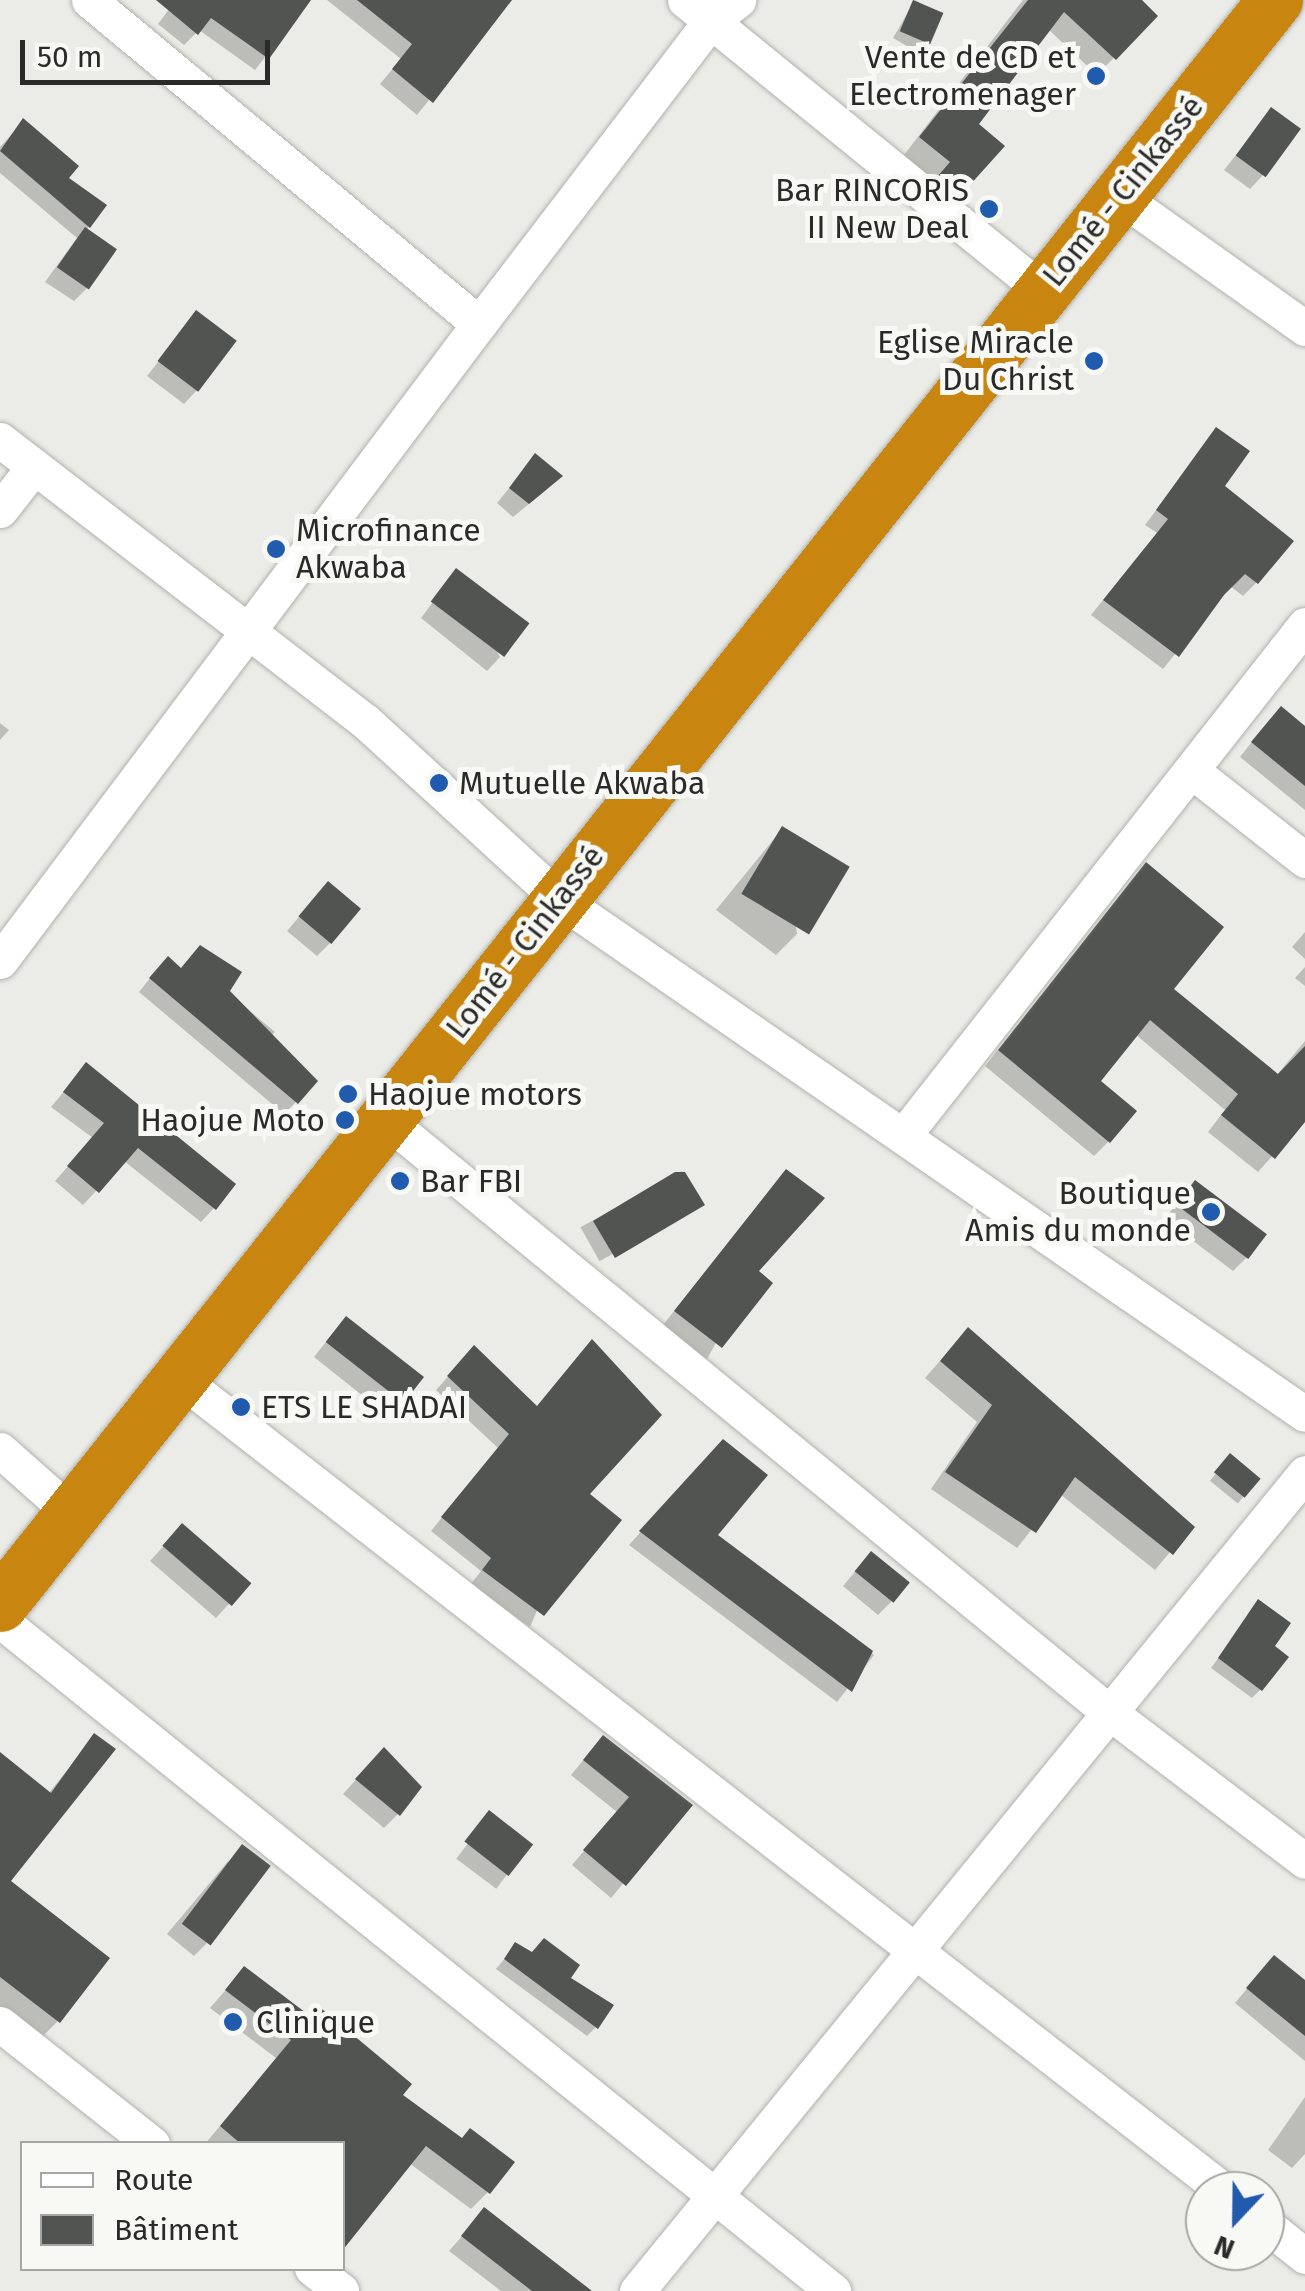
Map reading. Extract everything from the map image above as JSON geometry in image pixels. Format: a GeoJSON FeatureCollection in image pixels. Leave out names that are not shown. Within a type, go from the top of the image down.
{"type":"FeatureCollection","features":[{"type":"Feature","properties":{"kind":"highway","name":"Lomé - Cinkassé"},"geometry":{"type":"LineString","coordinates":[[0,1604],[1275,0]]}},
{"type":"Feature","properties":{"kind":"street"},"geometry":{"type":"LineString","coordinates":[[88,0],[478,324]]}},
{"type":"Feature","properties":{"kind":"street"},"geometry":{"type":"LineString","coordinates":[[0,961],[250,638],[698,11],[738,0]]}},
{"type":"Feature","properties":{"kind":"street"},"geometry":{"type":"LineString","coordinates":[[698,11],[1043,291]]}},
{"type":"Feature","properties":{"kind":"street"},"geometry":{"type":"LineString","coordinates":[[1119,196],[1305,328]]}},
{"type":"Feature","properties":{"kind":"street"},"geometry":{"type":"LineString","coordinates":[[0,440],[250,638],[365,722],[558,899],[1305,1414]]}},
{"type":"Feature","properties":{"kind":"street"},"geometry":{"type":"LineString","coordinates":[[0,510],[33,468]]}},
{"type":"Feature","properties":{"kind":"street"},"geometry":{"type":"LineString","coordinates":[[903,1136],[1305,625]]}},
{"type":"Feature","properties":{"kind":"street"},"geometry":{"type":"LineString","coordinates":[[1192,771],[1305,860]]}},
{"type":"Feature","properties":{"kind":"street"},"geometry":{"type":"LineString","coordinates":[[386,1119],[1105,1709],[1305,1861]]}},
{"type":"Feature","properties":{"kind":"street"},"geometry":{"type":"LineString","coordinates":[[179,1378],[922,1951],[1199,2171]]}},
{"type":"Feature","properties":{"kind":"street"},"geometry":{"type":"LineString","coordinates":[[0,1450],[72,1514]]}},
{"type":"Feature","properties":{"kind":"street"},"geometry":{"type":"LineString","coordinates":[[637,2291],[922,1951],[1105,1709],[1305,1473]]}},
{"type":"Feature","properties":{"kind":"street"},"geometry":{"type":"LineString","coordinates":[[0,1620],[712,2201],[833,2291]]}},
{"type":"Feature","properties":{"kind":"street"},"geometry":{"type":"LineString","coordinates":[[0,2024],[148,2141]]}},
{"type":"Feature","properties":{"kind":"street"},"geometry":{"type":"LineString","coordinates":[[1285,2240],[1305,2256]]}},
{"type":"Feature","properties":{"kind":"street"},"geometry":{"type":"LineString","coordinates":[[316,2271],[341,2291]]}},
{"type":"Feature","properties":{"kind":"building"},"geometry":{"type":"Polygon","coordinates":[[[156,0],[311,0],[269,59],[211,18],[198,35],[156,0]]]}},
{"type":"Feature","properties":{"kind":"building"},"geometry":{"type":"Polygon","coordinates":[[[357,0],[512,0],[433,103],[392,69],[412,44],[357,0]]]}},
{"type":"Feature","properties":{"kind":"building"},"geometry":{"type":"Polygon","coordinates":[[[913,0],[943,13],[930,44],[900,31],[913,0]]]}},
{"type":"Feature","properties":{"kind":"building"},"geometry":{"type":"Polygon","coordinates":[[[1028,0],[1142,0],[1158,16],[1116,60],[1064,12],[979,124],[1005,146],[960,196],[937,177],[950,162],[919,137],[1028,0]]]}},
{"type":"Feature","properties":{"kind":"building"},"geometry":{"type":"Polygon","coordinates":[[[1271,107],[1301,129],[1266,177],[1236,156],[1271,107]]]}},
{"type":"Feature","properties":{"kind":"building"},"geometry":{"type":"Polygon","coordinates":[[[23,118],[79,166],[69,178],[107,205],[90,228],[0,151],[23,118]]]}},
{"type":"Feature","properties":{"kind":"building"},"geometry":{"type":"Polygon","coordinates":[[[85,227],[117,249],[89,290],[57,267],[85,227]]]}},
{"type":"Feature","properties":{"kind":"building"},"geometry":{"type":"Polygon","coordinates":[[[196,310],[237,341],[198,392],[157,361],[196,310]]]}},
{"type":"Feature","properties":{"kind":"building"},"geometry":{"type":"Polygon","coordinates":[[[1216,427],[1250,451],[1225,486],[1294,541],[1258,584],[1245,574],[1224,595],[1179,657],[1103,600],[1168,519],[1156,510],[1216,427]]]}},
{"type":"Feature","properties":{"kind":"building"},"geometry":{"type":"Polygon","coordinates":[[[535,453],[563,476],[529,504],[509,488],[535,453]]]}},
{"type":"Feature","properties":{"kind":"building"},"geometry":{"type":"Polygon","coordinates":[[[456,568],[529,623],[504,657],[431,602],[456,568]]]}},
{"type":"Feature","properties":{"kind":"building"},"geometry":{"type":"Polygon","coordinates":[[[1281,706],[1305,726],[1305,786],[1251,742],[1281,706]]]}},
{"type":"Feature","properties":{"kind":"building"},"geometry":{"type":"Polygon","coordinates":[[[782,826],[850,867],[809,934],[741,894],[782,826]]]}},
{"type":"Feature","properties":{"kind":"building"},"geometry":{"type":"Polygon","coordinates":[[[1146,862],[1224,927],[1174,989],[1278,1074],[1305,1046],[1305,1122],[1275,1159],[1221,1115],[1238,1094],[1150,1020],[1101,1081],[1137,1111],[1110,1143],[998,1050],[1146,862]]]}},
{"type":"Feature","properties":{"kind":"building"},"geometry":{"type":"Polygon","coordinates":[[[328,881],[361,909],[331,944],[298,916],[328,881]]]}},
{"type":"Feature","properties":{"kind":"building"},"geometry":{"type":"Polygon","coordinates":[[[200,945],[242,972],[230,991],[318,1081],[298,1104],[149,978],[168,956],[181,968],[200,945]]]}},
{"type":"Feature","properties":{"kind":"building"},"geometry":{"type":"Polygon","coordinates":[[[86,1062],[236,1184],[216,1210],[138,1148],[99,1193],[67,1166],[104,1123],[63,1092],[86,1062]]]}},
{"type":"Feature","properties":{"kind":"building"},"geometry":{"type":"Polygon","coordinates":[[[786,1169],[825,1198],[759,1271],[773,1283],[722,1348],[674,1311],[786,1169]]]}},
{"type":"Feature","properties":{"kind":"building"},"geometry":{"type":"Polygon","coordinates":[[[675,1172],[685,1172],[705,1205],[615,1258],[593,1221],[675,1172]]]}},
{"type":"Feature","properties":{"kind":"building"},"geometry":{"type":"Polygon","coordinates":[[[1195,1180],[1267,1234],[1248,1259],[1176,1205],[1195,1180]]]}},
{"type":"Feature","properties":{"kind":"building"},"geometry":{"type":"Polygon","coordinates":[[[346,1316],[424,1377],[404,1403],[326,1342],[346,1316]]]}},
{"type":"Feature","properties":{"kind":"building"},"geometry":{"type":"Polygon","coordinates":[[[968,1327],[1195,1527],[1173,1555],[1075,1477],[1036,1533],[945,1472],[992,1405],[940,1361],[968,1327]]]}},
{"type":"Feature","properties":{"kind":"building"},"geometry":{"type":"Polygon","coordinates":[[[592,1339],[662,1415],[590,1494],[622,1520],[544,1616],[482,1570],[491,1558],[441,1517],[509,1434],[447,1376],[474,1345],[537,1406],[592,1339]]]}},
{"type":"Feature","properties":{"kind":"building"},"geometry":{"type":"Polygon","coordinates":[[[723,1439],[768,1475],[718,1535],[873,1651],[852,1692],[639,1531],[723,1439]]]}},
{"type":"Feature","properties":{"kind":"building"},"geometry":{"type":"Polygon","coordinates":[[[1230,1453],[1261,1479],[1245,1498],[1214,1472],[1230,1453]]]}},
{"type":"Feature","properties":{"kind":"building"},"geometry":{"type":"Polygon","coordinates":[[[182,1523],[251,1583],[232,1606],[162,1546],[182,1523]]]}},
{"type":"Feature","properties":{"kind":"building"},"geometry":{"type":"Polygon","coordinates":[[[871,1551],[910,1582],[893,1603],[855,1571],[871,1551]]]}},
{"type":"Feature","properties":{"kind":"building"},"geometry":{"type":"Polygon","coordinates":[[[1258,1599],[1291,1623],[1275,1646],[1289,1657],[1262,1691],[1218,1658],[1258,1599]]]}},
{"type":"Feature","properties":{"kind":"building"},"geometry":{"type":"Polygon","coordinates":[[[94,1733],[116,1749],[11,1881],[110,1958],[60,2023],[0,1977],[0,1752],[51,1793],[94,1733]]]}},
{"type":"Feature","properties":{"kind":"building"},"geometry":{"type":"Polygon","coordinates":[[[603,1735],[693,1805],[626,1886],[583,1850],[629,1797],[583,1760],[603,1735]]]}},
{"type":"Feature","properties":{"kind":"building"},"geometry":{"type":"Polygon","coordinates":[[[384,1747],[422,1787],[400,1816],[355,1779],[384,1747]]]}},
{"type":"Feature","properties":{"kind":"building"},"geometry":{"type":"Polygon","coordinates":[[[489,1810],[533,1844],[509,1876],[464,1842],[489,1810]]]}},
{"type":"Feature","properties":{"kind":"building"},"geometry":{"type":"Polygon","coordinates":[[[242,1844],[271,1866],[211,1946],[182,1924],[242,1844]]]}},
{"type":"Feature","properties":{"kind":"building"},"geometry":{"type":"Polygon","coordinates":[[[544,1938],[580,1965],[571,1978],[614,2005],[598,2029],[504,1959],[515,1942],[532,1952],[544,1938]]]}},
{"type":"Feature","properties":{"kind":"building"},"geometry":{"type":"Polygon","coordinates":[[[1274,1955],[1305,1980],[1305,2036],[1246,1988],[1274,1955]]]}},
{"type":"Feature","properties":{"kind":"building"},"geometry":{"type":"Polygon","coordinates":[[[244,1966],[314,2019],[322,2009],[412,2084],[403,2095],[462,2138],[470,2128],[515,2162],[490,2194],[426,2146],[345,2247],[345,2141],[238,2141],[220,2126],[291,2040],[225,1990],[244,1966]]]}},
{"type":"Feature","properties":{"kind":"building"},"geometry":{"type":"Polygon","coordinates":[[[484,2207],[592,2291],[532,2291],[461,2236],[484,2207]]]}},
{"type":"Feature","properties":{"kind":"place","name":"Vente de CD et Electromenager"},"geometry":{"type":"Point","coordinates":[1096,76]}},
{"type":"Feature","properties":{"kind":"place","name":"Bar RINCORIS II New Deal"},"geometry":{"type":"Point","coordinates":[989,209]}},
{"type":"Feature","properties":{"kind":"place","name":"Eglise Miracle Du Christ"},"geometry":{"type":"Point","coordinates":[1094,361]}},
{"type":"Feature","properties":{"kind":"place","name":"Microfinance Akwaba"},"geometry":{"type":"Point","coordinates":[276,549]}},
{"type":"Feature","properties":{"kind":"place","name":"Mutuelle Akwaba"},"geometry":{"type":"Point","coordinates":[439,783]}},
{"type":"Feature","properties":{"kind":"place","name":"Haojue motors"},"geometry":{"type":"Point","coordinates":[348,1094]}},
{"type":"Feature","properties":{"kind":"place","name":"Haojue Moto"},"geometry":{"type":"Point","coordinates":[345,1120]}},
{"type":"Feature","properties":{"kind":"place","name":"Bar FBI"},"geometry":{"type":"Point","coordinates":[400,1181]}},
{"type":"Feature","properties":{"kind":"place","name":"Boutique Amis du monde"},"geometry":{"type":"Point","coordinates":[1211,1212]}},
{"type":"Feature","properties":{"kind":"place","name":"ETS LE SHADAI"},"geometry":{"type":"Point","coordinates":[241,1407]}},
{"type":"Feature","properties":{"kind":"place","name":"Clinique"},"geometry":{"type":"Point","coordinates":[233,2022]}}]}
